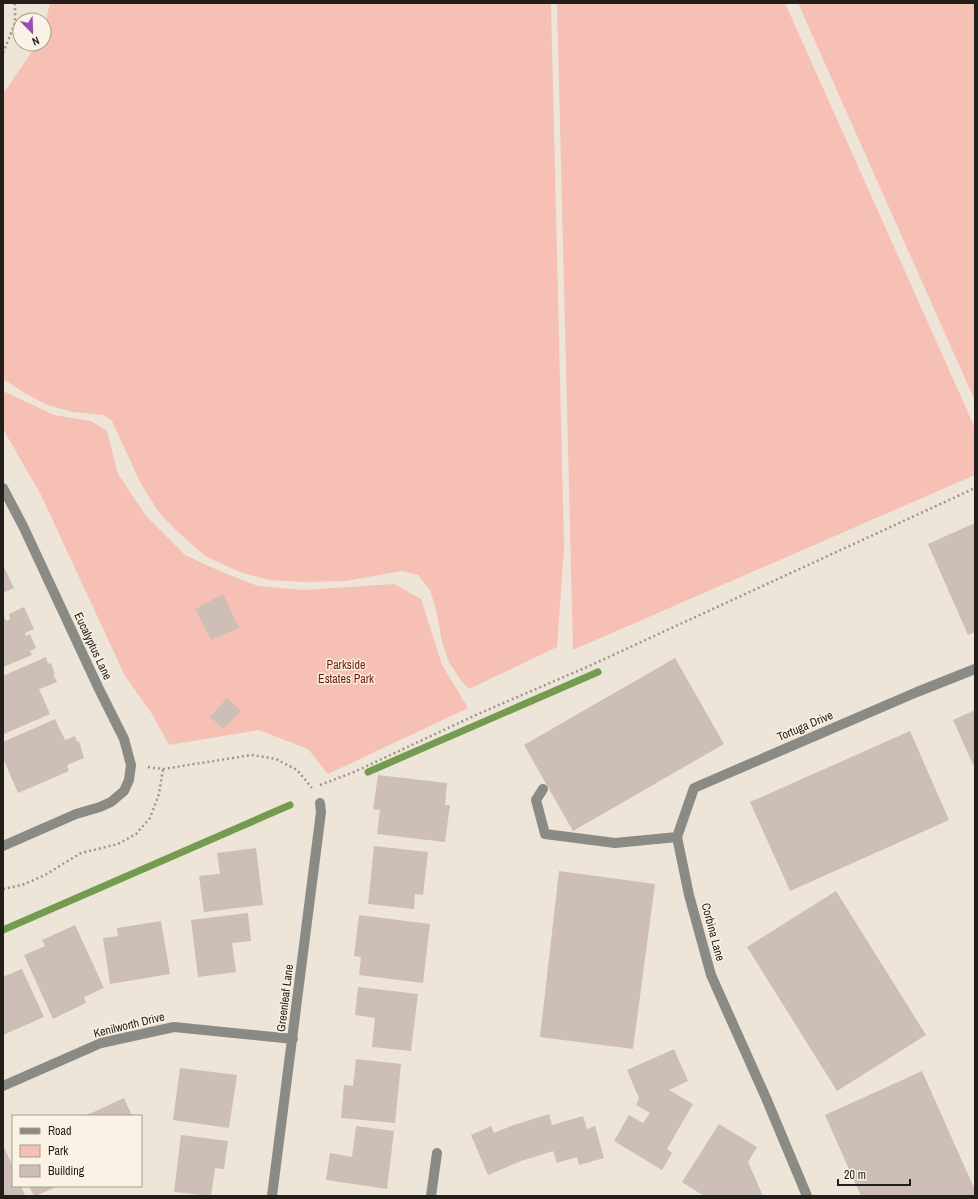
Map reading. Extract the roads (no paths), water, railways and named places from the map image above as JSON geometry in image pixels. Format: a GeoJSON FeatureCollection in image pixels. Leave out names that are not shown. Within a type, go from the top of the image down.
{"type":"FeatureCollection","features":[{"type":"Feature","properties":{"kind":"street","name":"Eucalyptus Lane"},"geometry":{"type":"LineString","coordinates":[[3,488],[23,526],[98,687],[124,739],[131,765],[129,780],[124,791],[111,802],[76,814],[3,846]]}},
{"type":"Feature","properties":{"kind":"street","name":"Tortuga Drive"},"geometry":{"type":"LineString","coordinates":[[677,837],[694,788],[910,695],[975,669]]}},
{"type":"Feature","properties":{"kind":"street"},"geometry":{"type":"LineString","coordinates":[[543,789],[536,800],[545,834],[614,843],[677,837]]}},
{"type":"Feature","properties":{"kind":"street","name":"Greenleaf Lane"},"geometry":{"type":"LineString","coordinates":[[272,1196],[321,812],[320,803]]}},
{"type":"Feature","properties":{"kind":"street","name":"Corbina Lane"},"geometry":{"type":"LineString","coordinates":[[677,837],[690,896],[711,976],[808,1196]]}},
{"type":"Feature","properties":{"kind":"street","name":"Kenilworth Drive"},"geometry":{"type":"LineString","coordinates":[[3,1086],[101,1043],[174,1027],[293,1039]]}},
{"type":"Feature","properties":{"kind":"street"},"geometry":{"type":"LineString","coordinates":[[431,1196],[437,1153]]}},
{"type":"Feature","properties":{"kind":"waterway"},"geometry":{"type":"LineString","coordinates":[[368,772],[598,672]]}},
{"type":"Feature","properties":{"kind":"waterway"},"geometry":{"type":"LineString","coordinates":[[3,930],[290,805]]}},
{"type":"Feature","properties":{"kind":"park label","name":"Parkside Estates Park"},"geometry":{"type":"Point","coordinates":[346,672]}}]}
